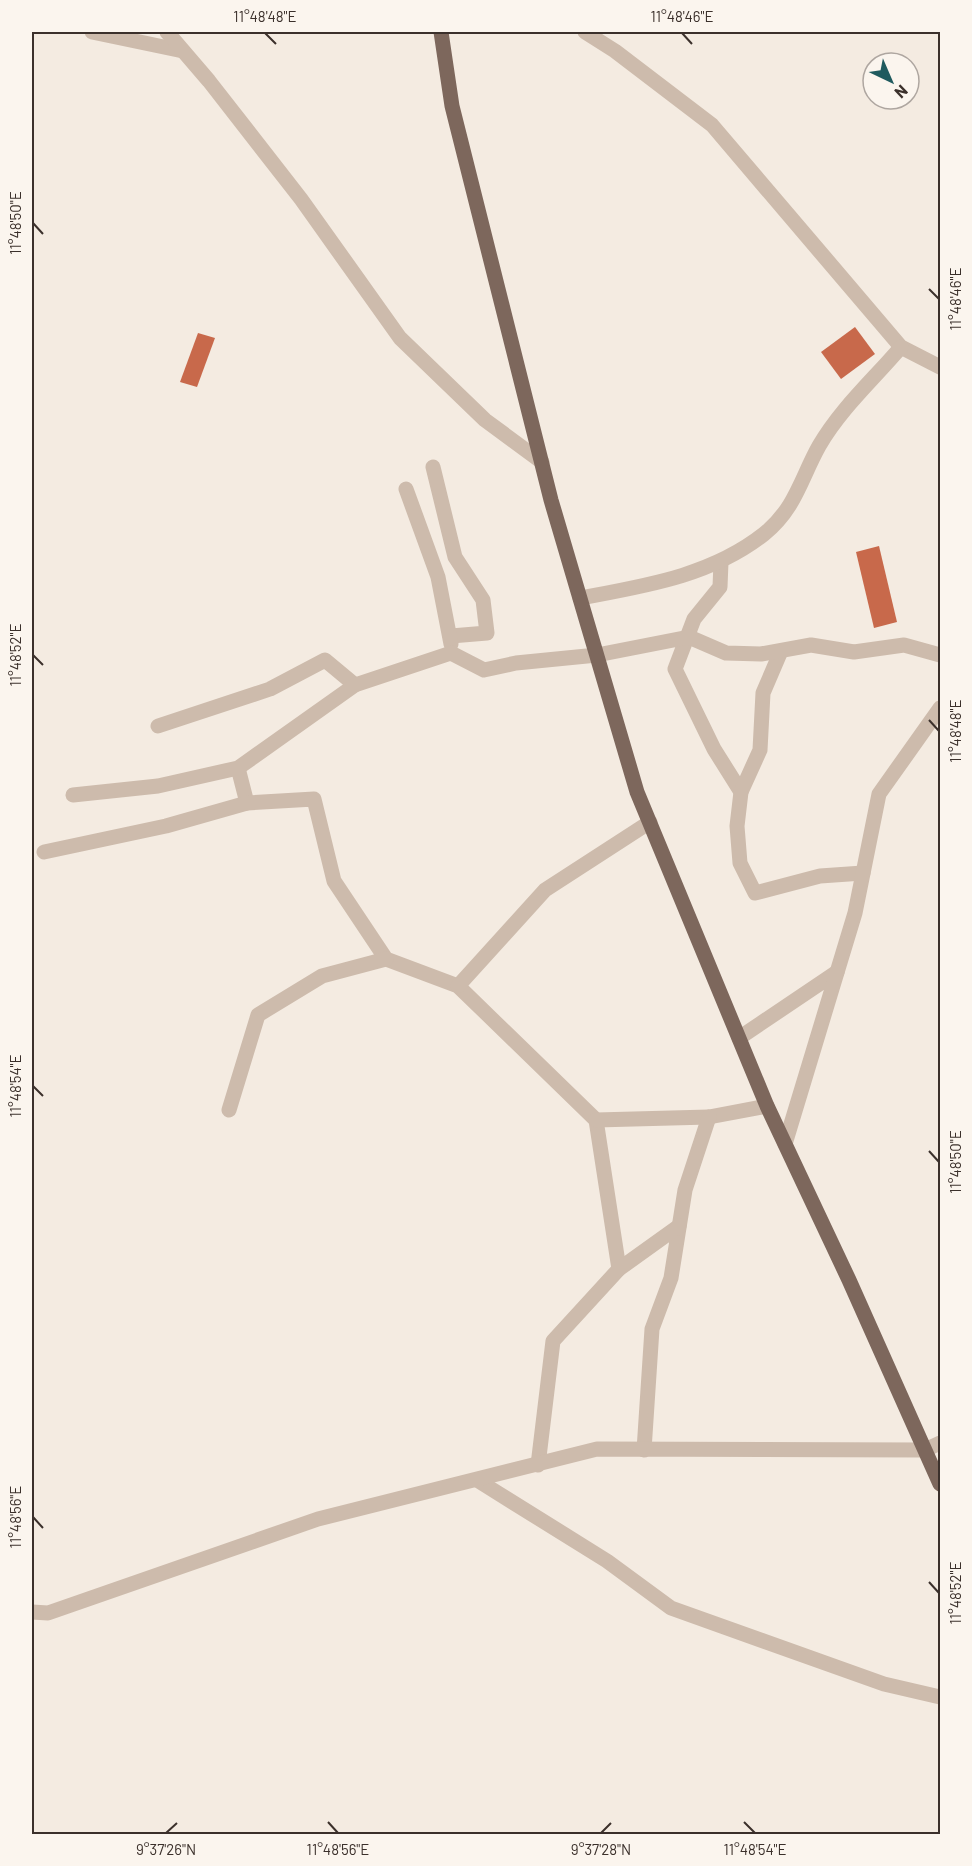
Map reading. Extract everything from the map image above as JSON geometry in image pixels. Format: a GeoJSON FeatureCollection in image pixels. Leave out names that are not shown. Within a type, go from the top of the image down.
{"type":"FeatureCollection","features":[{"type":"Feature","properties":{"kind":"main road"},"geometry":{"type":"LineString","coordinates":[[441,32],[452,106],[542,462],[637,792],[767,1106],[940,1484]]}},
{"type":"Feature","properties":{"kind":"street"},"geometry":{"type":"LineString","coordinates":[[92,32],[183,51]]}},
{"type":"Feature","properties":{"kind":"street"},"geometry":{"type":"LineString","coordinates":[[167,32],[301,199],[400,338],[485,420],[542,462]]}},
{"type":"Feature","properties":{"kind":"street"},"geometry":{"type":"LineString","coordinates":[[585,32],[615,51],[712,125],[902,347],[940,367]]}},
{"type":"Feature","properties":{"kind":"street"},"geometry":{"type":"LineString","coordinates":[[580,598],[660,583],[721,562],[765,533],[791,505],[819,446],[859,392],[902,347]]}},
{"type":"Feature","properties":{"kind":"street"},"geometry":{"type":"LineString","coordinates":[[433,467],[455,557],[483,600],[487,633],[451,636]]}},
{"type":"Feature","properties":{"kind":"street"},"geometry":{"type":"LineString","coordinates":[[406,489],[438,577],[451,636],[451,653]]}},
{"type":"Feature","properties":{"kind":"street"},"geometry":{"type":"LineString","coordinates":[[721,562],[720,587],[694,619],[675,669],[714,749],[741,792]]}},
{"type":"Feature","properties":{"kind":"street"},"geometry":{"type":"LineString","coordinates":[[73,795],[158,786],[237,768],[355,685],[451,653],[484,670],[516,663],[597,655],[689,637],[726,654],[761,654],[811,645],[854,652],[904,645],[940,655]]}},
{"type":"Feature","properties":{"kind":"street"},"geometry":{"type":"LineString","coordinates":[[781,651],[763,693],[760,750],[741,792],[737,826],[740,863],[756,893],[820,876],[863,873]]}},
{"type":"Feature","properties":{"kind":"street"},"geometry":{"type":"LineString","coordinates":[[159,726],[270,689],[325,660],[355,685]]}},
{"type":"Feature","properties":{"kind":"street"},"geometry":{"type":"LineString","coordinates":[[785,1144],[855,913],[879,794],[940,708]]}},
{"type":"Feature","properties":{"kind":"street"},"geometry":{"type":"LineString","coordinates":[[237,768],[247,803]]}},
{"type":"Feature","properties":{"kind":"street"},"geometry":{"type":"LineString","coordinates":[[44,852],[166,826],[247,803],[314,799],[334,881],[386,958],[458,986],[596,1120],[620,1269]]}},
{"type":"Feature","properties":{"kind":"street"},"geometry":{"type":"LineString","coordinates":[[458,986],[545,890],[650,822]]}},
{"type":"Feature","properties":{"kind":"street"},"geometry":{"type":"LineString","coordinates":[[229,1110],[258,1015],[322,976],[386,958]]}},
{"type":"Feature","properties":{"kind":"street"},"geometry":{"type":"LineString","coordinates":[[739,1038],[837,972]]}},
{"type":"Feature","properties":{"kind":"street"},"geometry":{"type":"LineString","coordinates":[[596,1120],[709,1117],[767,1106]]}},
{"type":"Feature","properties":{"kind":"street"},"geometry":{"type":"LineString","coordinates":[[644,1450],[652,1329],[671,1278],[685,1190],[709,1117]]}},
{"type":"Feature","properties":{"kind":"street"},"geometry":{"type":"LineString","coordinates":[[538,1465],[553,1341],[620,1269],[679,1226]]}},
{"type":"Feature","properties":{"kind":"street"},"geometry":{"type":"LineString","coordinates":[[32,1612],[48,1613],[318,1519],[597,1449],[926,1450],[940,1443]]}},
{"type":"Feature","properties":{"kind":"street"},"geometry":{"type":"LineString","coordinates":[[477,1480],[607,1561],[671,1608],[884,1684],[940,1697]]}},
{"type":"Feature","properties":{"kind":"building"},"geometry":{"type":"Polygon","coordinates":[[[855,327],[875,354],[841,379],[821,352],[855,327]]]}},
{"type":"Feature","properties":{"kind":"building"},"geometry":{"type":"Polygon","coordinates":[[[198,333],[215,338],[197,387],[180,382],[198,333]]]}},
{"type":"Feature","properties":{"kind":"building"},"geometry":{"type":"Polygon","coordinates":[[[879,546],[897,622],[874,628],[856,552],[879,546]]]}}]}
